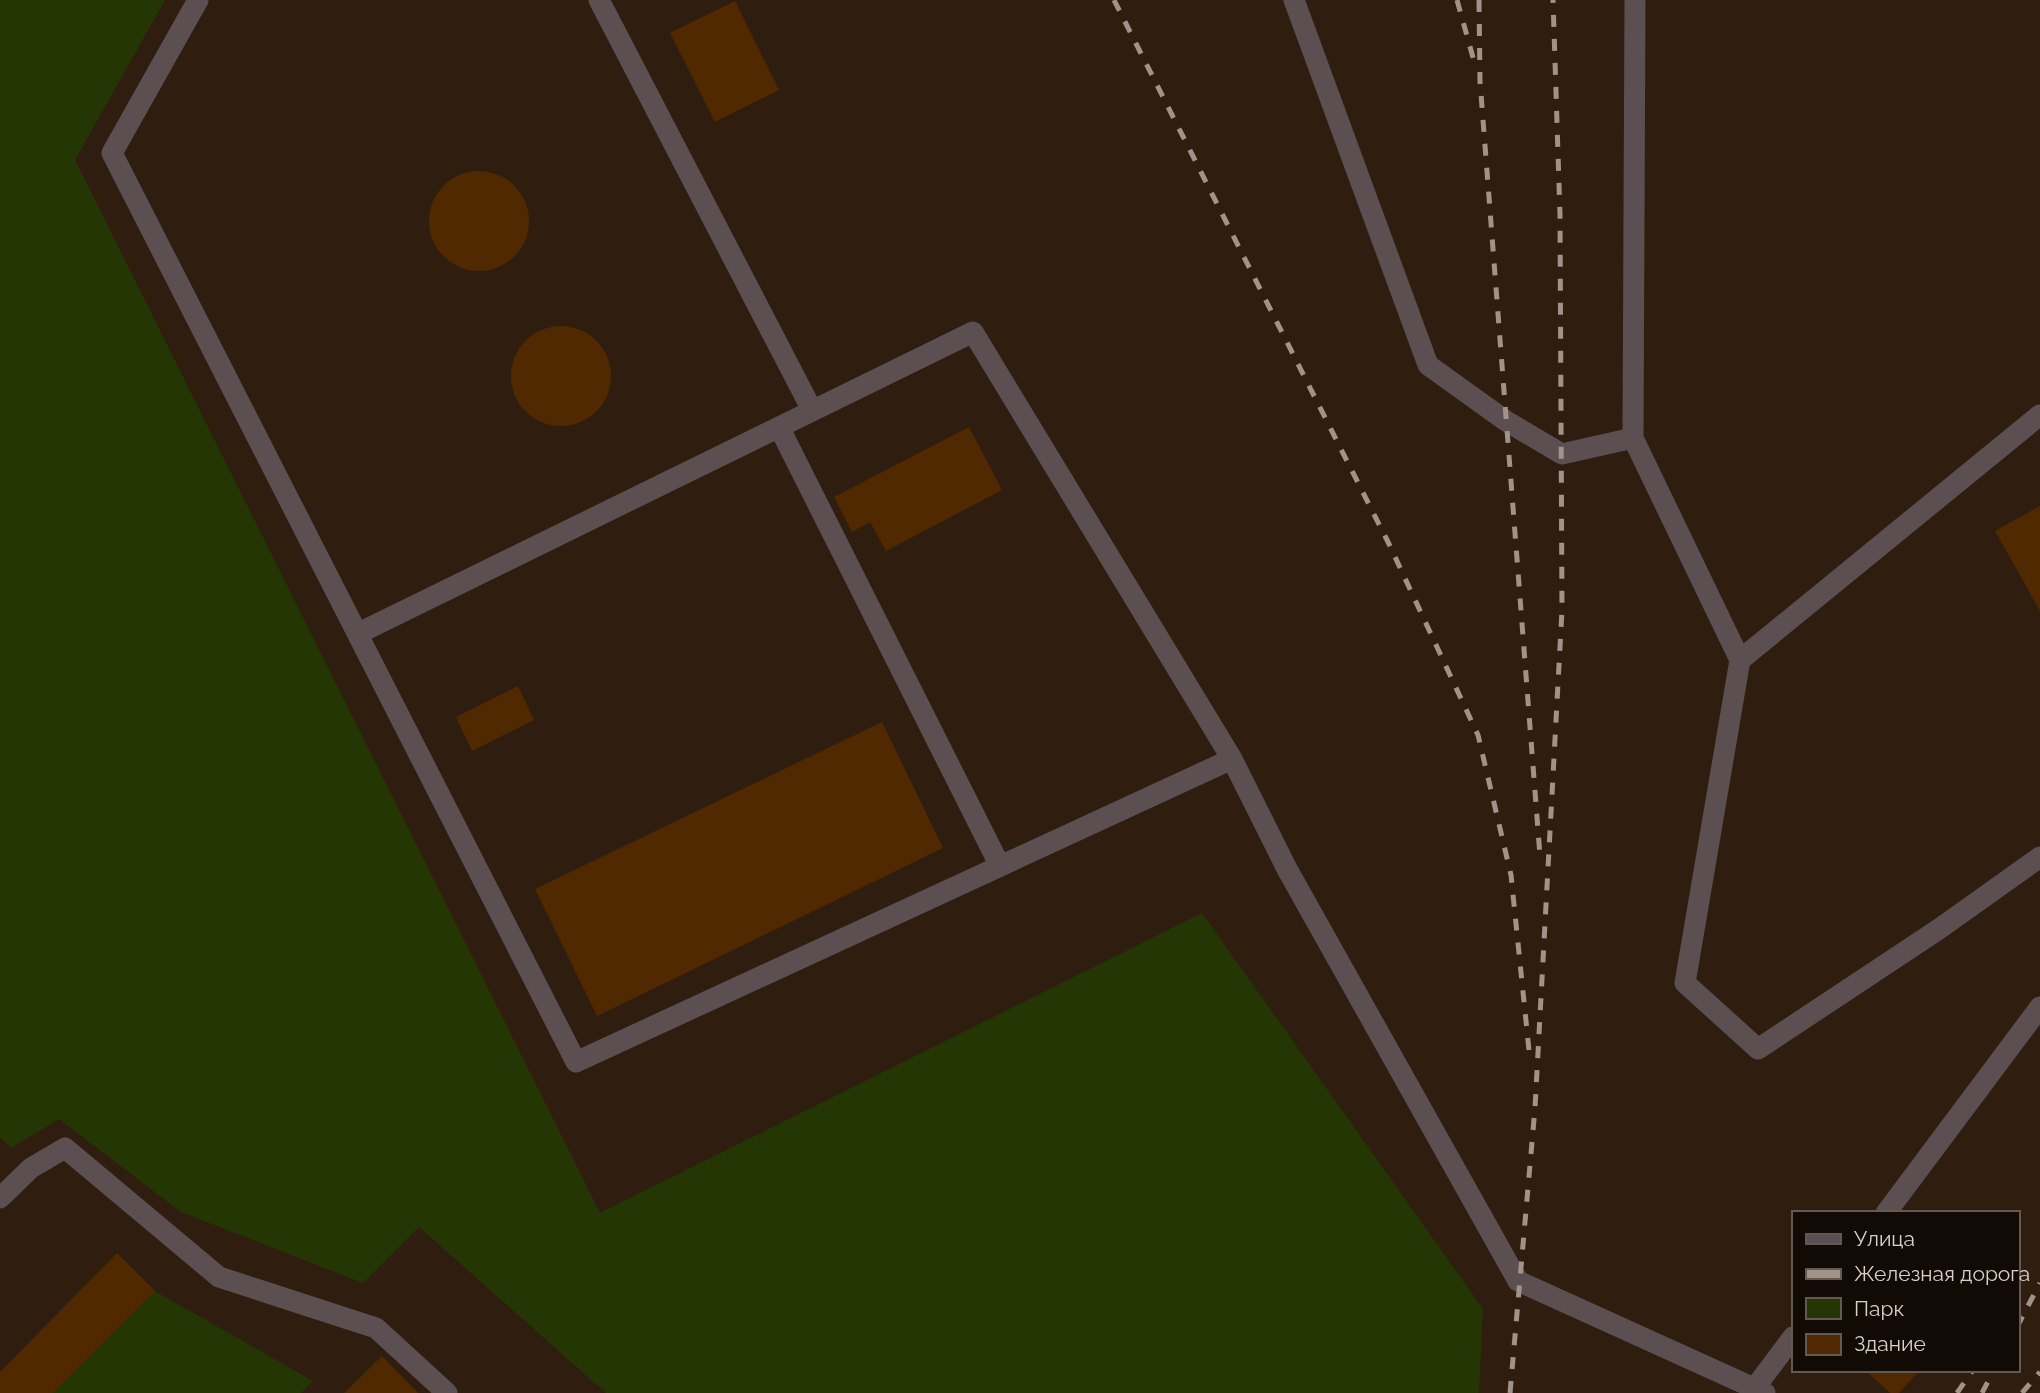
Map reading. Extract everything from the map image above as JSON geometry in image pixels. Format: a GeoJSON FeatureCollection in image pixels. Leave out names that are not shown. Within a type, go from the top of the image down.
{"type":"FeatureCollection","features":[{"type":"Feature","properties":{"kind":"street"},"geometry":{"type":"LineString","coordinates":[[198,0],[112,153],[576,1062],[1233,759]]}},
{"type":"Feature","properties":{"kind":"street"},"geometry":{"type":"LineString","coordinates":[[599,0],[813,410]]}},
{"type":"Feature","properties":{"kind":"street"},"geometry":{"type":"LineString","coordinates":[[1294,0],[1428,365],[1506,421],[1562,454],[1633,438]]}},
{"type":"Feature","properties":{"kind":"street"},"geometry":{"type":"LineString","coordinates":[[1635,0],[1633,438],[1741,660],[1685,983],[1758,1049],[1939,929],[2040,857]]}},
{"type":"Feature","properties":{"kind":"street"},"geometry":{"type":"LineString","coordinates":[[359,633],[973,332],[1233,759],[1287,869],[1518,1281],[1757,1391],[1792,1338]]}},
{"type":"Feature","properties":{"kind":"street"},"geometry":{"type":"LineString","coordinates":[[1741,660],[2040,415]]}},
{"type":"Feature","properties":{"kind":"street"},"geometry":{"type":"LineString","coordinates":[[779,427],[1000,866]]}},
{"type":"Feature","properties":{"kind":"street"},"geometry":{"type":"LineString","coordinates":[[1887,1211],[2040,1007]]}},
{"type":"Feature","properties":{"kind":"street"},"geometry":{"type":"LineString","coordinates":[[0,1198],[31,1168],[65,1148],[219,1276],[376,1328],[447,1393]]}},
{"type":"Feature","properties":{"kind":"green space"},"geometry":{"type":"Polygon","coordinates":[[[0,0],[165,0],[75,160],[600,1213],[1202,913],[1483,1309],[1479,1393],[606,1393],[419,1227],[363,1283],[181,1212],[59,1119],[11,1148],[0,1137],[0,0]]]}},
{"type":"Feature","properties":{"kind":"green space"},"geometry":{"type":"Polygon","coordinates":[[[155,1291],[313,1381],[301,1393],[53,1393],[155,1291]]]}},
{"type":"Feature","properties":{"kind":"building"},"geometry":{"type":"Polygon","coordinates":[[[735,1],[779,90],[715,122],[670,33],[735,1]]]}},
{"type":"Feature","properties":{"kind":"building"},"geometry":{"type":"Polygon","coordinates":[[[479,171],[498,175],[514,186],[525,202],[529,221],[525,240],[514,256],[498,267],[479,271],[460,267],[444,256],[433,240],[429,221],[433,202],[444,186],[460,175],[479,171]]]}},
{"type":"Feature","properties":{"kind":"building"},"geometry":{"type":"Polygon","coordinates":[[[561,326],[580,330],[596,341],[607,357],[611,376],[607,395],[596,411],[580,422],[561,426],[542,422],[526,411],[515,395],[511,376],[515,357],[526,341],[542,330],[561,326]]]}},
{"type":"Feature","properties":{"kind":"building"},"geometry":{"type":"Polygon","coordinates":[[[969,427],[1002,490],[886,551],[870,522],[852,532],[834,497],[969,427]]]}},
{"type":"Feature","properties":{"kind":"building"},"geometry":{"type":"Polygon","coordinates":[[[2040,506],[2040,611],[1995,531],[2040,506]]]}},
{"type":"Feature","properties":{"kind":"building"},"geometry":{"type":"Polygon","coordinates":[[[518,686],[534,720],[472,751],[456,717],[518,686]]]}},
{"type":"Feature","properties":{"kind":"building"},"geometry":{"type":"Polygon","coordinates":[[[882,722],[943,848],[597,1016],[535,889],[882,722]]]}},
{"type":"Feature","properties":{"kind":"building"},"geometry":{"type":"Polygon","coordinates":[[[117,1253],[155,1291],[53,1393],[0,1393],[0,1372],[117,1253]]]}},
{"type":"Feature","properties":{"kind":"building"},"geometry":{"type":"Polygon","coordinates":[[[382,1356],[418,1393],[344,1393],[382,1356]]]}},
{"type":"Feature","properties":{"kind":"building"},"geometry":{"type":"Polygon","coordinates":[[[1867,1372],[1918,1372],[1899,1393],[1890,1393],[1867,1372]]]}},
{"type":"Feature","properties":{"kind":"railway"},"geometry":{"type":"LineString","coordinates":[[1114,0],[1389,544],[1478,735],[1511,875],[1530,1060]]}},
{"type":"Feature","properties":{"kind":"railway"},"geometry":{"type":"LineString","coordinates":[[1457,0],[1474,61]]}},
{"type":"Feature","properties":{"kind":"railway"},"geometry":{"type":"LineString","coordinates":[[1479,0],[1480,81],[1540,856]]}},
{"type":"Feature","properties":{"kind":"railway"},"geometry":{"type":"LineString","coordinates":[[1510,1393],[1535,1108],[1562,610],[1560,215],[1553,0]]}},
{"type":"Feature","properties":{"kind":"railway"},"geometry":{"type":"LineString","coordinates":[[2019,1323],[2040,1283]]}},
{"type":"Feature","properties":{"kind":"railway"},"geometry":{"type":"LineString","coordinates":[[1957,1393],[1972,1372]]}},
{"type":"Feature","properties":{"kind":"railway"},"geometry":{"type":"LineString","coordinates":[[1982,1393],[1993,1372]]}},
{"type":"Feature","properties":{"kind":"railway"},"geometry":{"type":"LineString","coordinates":[[2022,1393],[2040,1372]]}}]}
